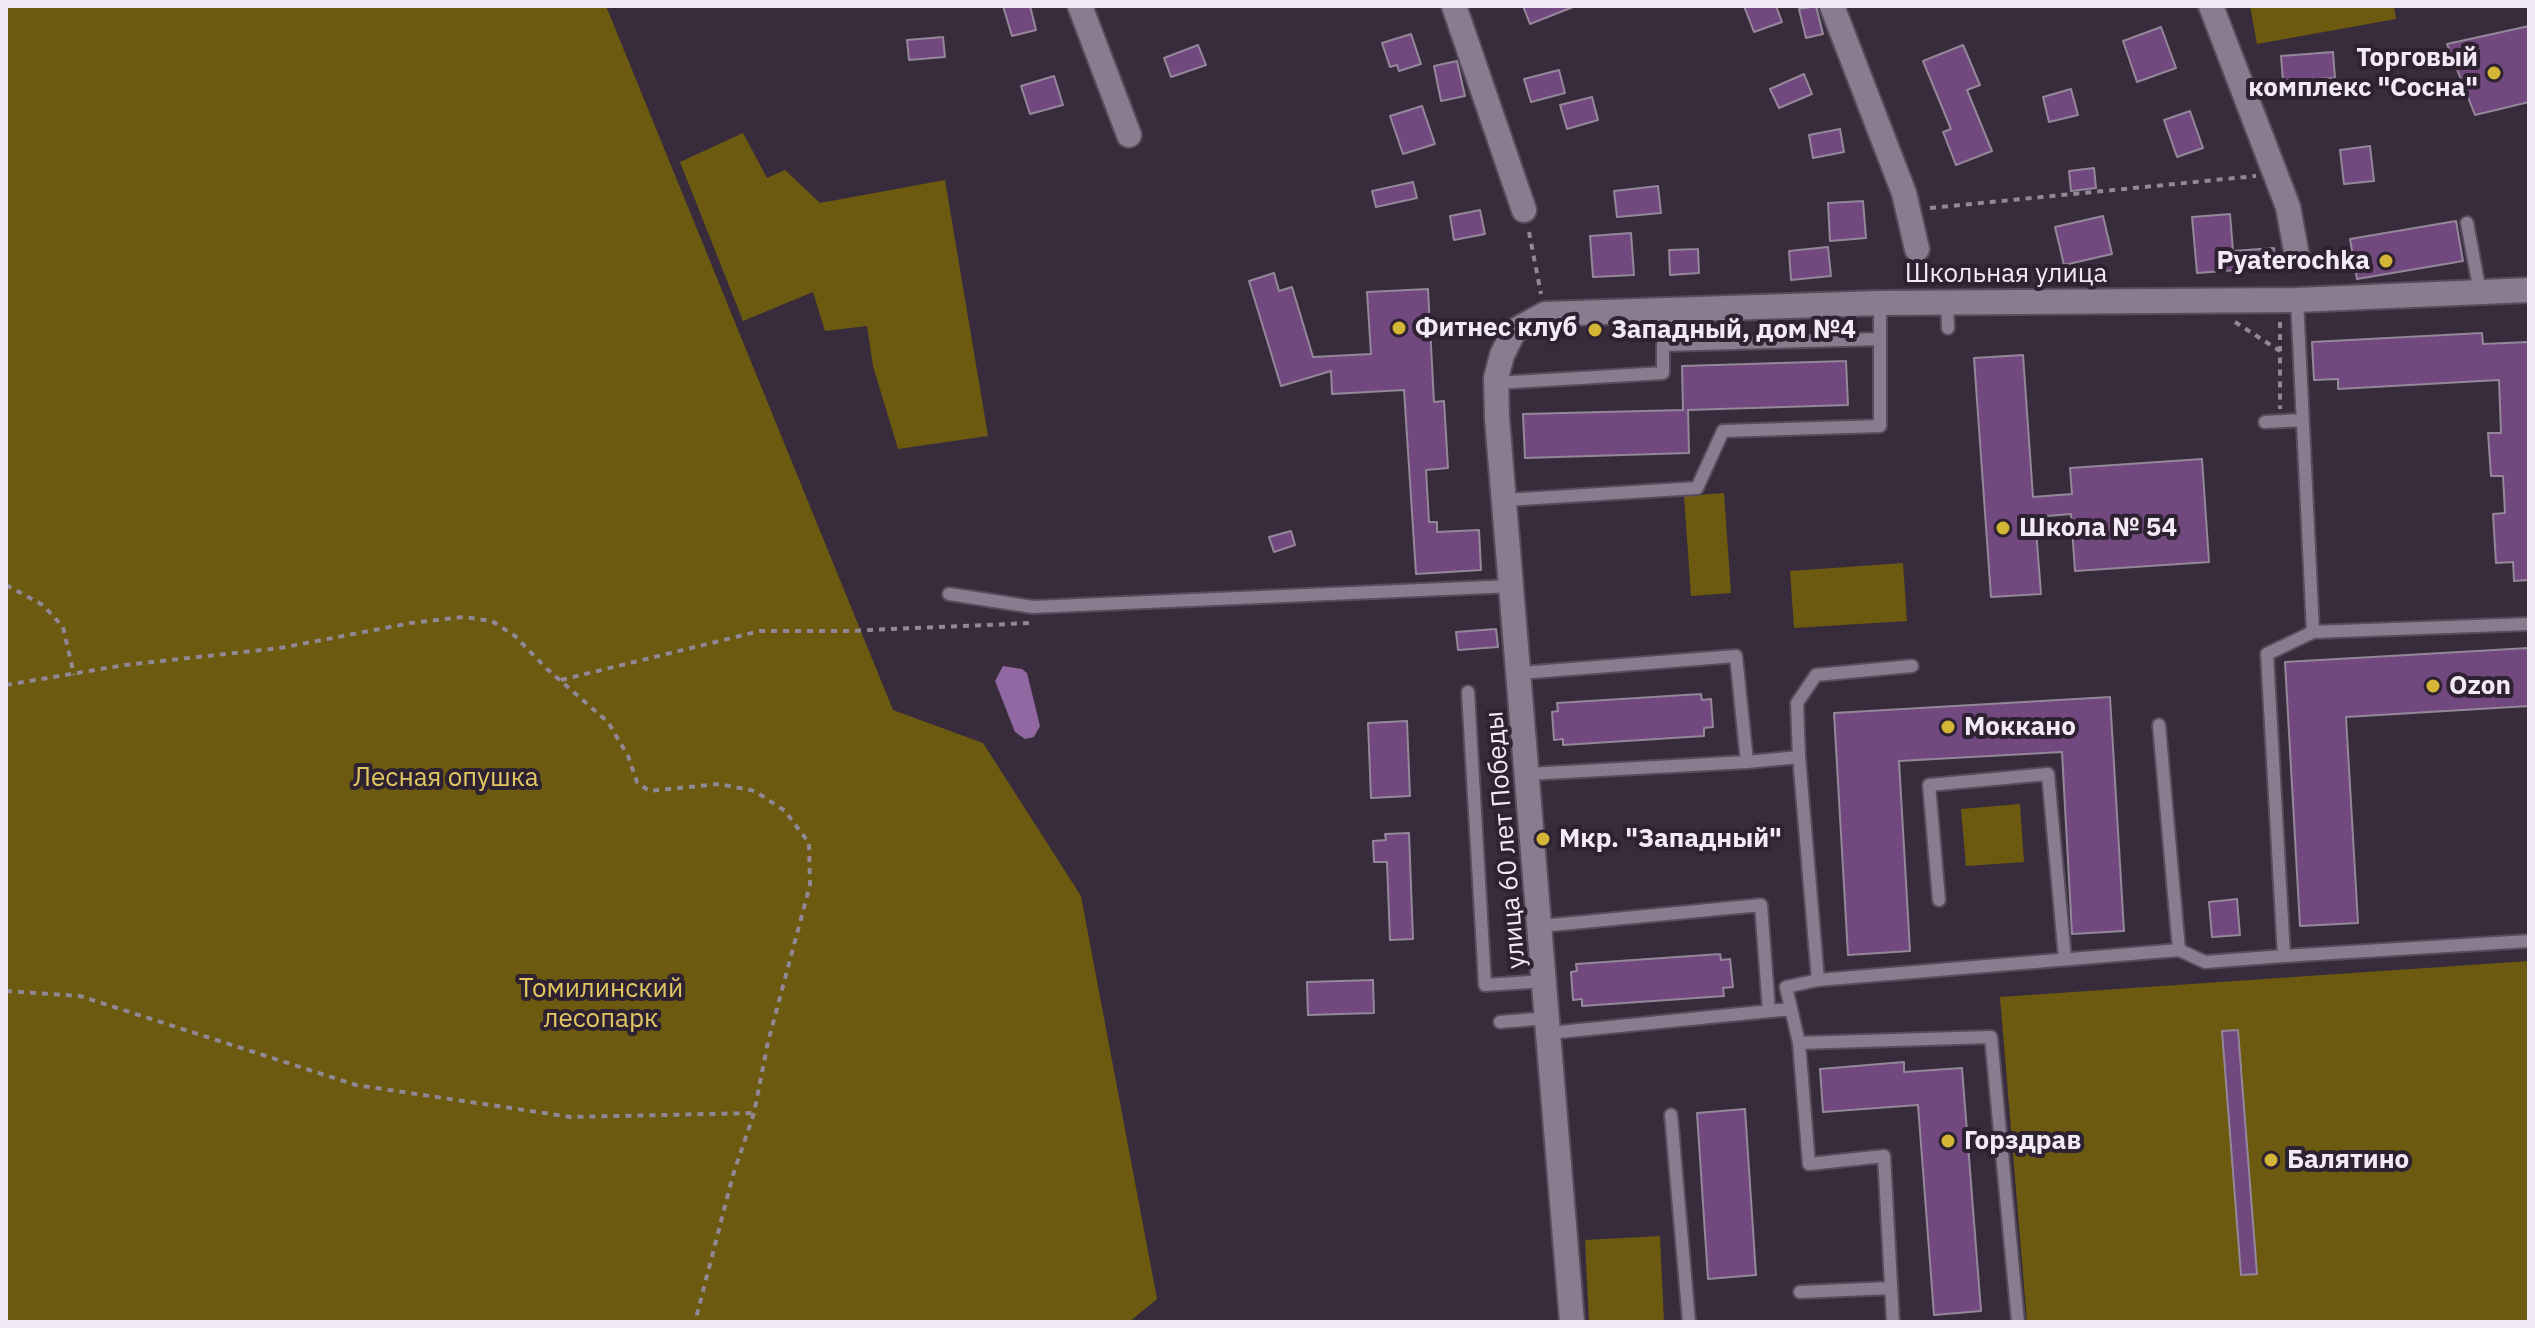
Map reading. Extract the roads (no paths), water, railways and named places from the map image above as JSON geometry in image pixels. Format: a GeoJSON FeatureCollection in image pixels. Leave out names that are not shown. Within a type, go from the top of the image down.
{"type":"FeatureCollection","features":[{"type":"Feature","properties":{"kind":"street"},"geometry":{"type":"LineString","coordinates":[[1080,6],[1129,135]]}},
{"type":"Feature","properties":{"kind":"street"},"geometry":{"type":"LineString","coordinates":[[1454,6],[1524,210]]}},
{"type":"Feature","properties":{"kind":"street"},"geometry":{"type":"LineString","coordinates":[[1832,6],[1908,210],[1917,249]]}},
{"type":"Feature","properties":{"kind":"street"},"geometry":{"type":"LineString","coordinates":[[2211,6],[2288,207],[2297,256]]}},
{"type":"Feature","properties":{"kind":"street","name":"Школьная улица"},"geometry":{"type":"LineString","coordinates":[[1502,355],[1514,331],[1545,314],[1880,303],[2288,306],[2529,290]]}},
{"type":"Feature","properties":{"kind":"street","name":"улица 60 лет Победы"},"geometry":{"type":"LineString","coordinates":[[1502,355],[1496,383],[1572,1322]]}},
{"type":"Feature","properties":{"kind":"lane"},"geometry":{"type":"LineString","coordinates":[[2467,223],[2480,292]]}},
{"type":"Feature","properties":{"kind":"lane"},"geometry":{"type":"LineString","coordinates":[[1505,500],[1697,488],[1723,431],[1880,426],[1880,303]]}},
{"type":"Feature","properties":{"kind":"lane"},"geometry":{"type":"LineString","coordinates":[[1947,303],[1948,328]]}},
{"type":"Feature","properties":{"kind":"lane"},"geometry":{"type":"LineString","coordinates":[[2288,306],[2302,420],[2313,632]]}},
{"type":"Feature","properties":{"kind":"lane"},"geometry":{"type":"LineString","coordinates":[[1496,383],[1663,373],[1663,345],[1880,339]]}},
{"type":"Feature","properties":{"kind":"lane"},"geometry":{"type":"LineString","coordinates":[[2265,422],[2302,420]]}},
{"type":"Feature","properties":{"kind":"lane"},"geometry":{"type":"LineString","coordinates":[[949,594],[1033,607],[1512,586]]}},
{"type":"Feature","properties":{"kind":"lane"},"geometry":{"type":"LineString","coordinates":[[2284,956],[2267,654],[2313,632],[2529,624]]}},
{"type":"Feature","properties":{"kind":"lane"},"geometry":{"type":"LineString","coordinates":[[1520,673],[1736,656],[1747,762]]}},
{"type":"Feature","properties":{"kind":"lane"},"geometry":{"type":"LineString","coordinates":[[1818,980],[1797,703],[1816,675],[1912,666]]}},
{"type":"Feature","properties":{"kind":"lane"},"geometry":{"type":"LineString","coordinates":[[1468,692],[1485,985],[1545,981]]}},
{"type":"Feature","properties":{"kind":"lane"},"geometry":{"type":"LineString","coordinates":[[2159,725],[2179,950]]}},
{"type":"Feature","properties":{"kind":"lane"},"geometry":{"type":"LineString","coordinates":[[1528,774],[1799,757]]}},
{"type":"Feature","properties":{"kind":"lane"},"geometry":{"type":"LineString","coordinates":[[1939,900],[1929,785],[2048,774],[2065,959]]}},
{"type":"Feature","properties":{"kind":"lane"},"geometry":{"type":"LineString","coordinates":[[1541,926],[1761,905],[1769,1011]]}},
{"type":"Feature","properties":{"kind":"lane"},"geometry":{"type":"LineString","coordinates":[[1893,1322],[1884,1156],[1809,1164],[1799,1043],[1786,987],[1818,980],[2179,950],[2205,962],[2529,941]]}},
{"type":"Feature","properties":{"kind":"lane"},"geometry":{"type":"LineString","coordinates":[[1500,1022],[1549,1025],[1791,1009]]}},
{"type":"Feature","properties":{"kind":"lane"},"geometry":{"type":"LineString","coordinates":[[1799,1043],[1991,1037],[2018,1322]]}},
{"type":"Feature","properties":{"kind":"lane"},"geometry":{"type":"LineString","coordinates":[[1671,1115],[1689,1322]]}},
{"type":"Feature","properties":{"kind":"lane"},"geometry":{"type":"LineString","coordinates":[[1800,1292],[1891,1288]]}},
{"type":"Feature","properties":{"kind":"place","name":"Торговый комплекс \"Сосна\""},"geometry":{"type":"Point","coordinates":[2494,73]}},
{"type":"Feature","properties":{"kind":"place","name":"Pyaterochka"},"geometry":{"type":"Point","coordinates":[2386,261]}},
{"type":"Feature","properties":{"kind":"place","name":"Фитнес клуб"},"geometry":{"type":"Point","coordinates":[1399,328]}},
{"type":"Feature","properties":{"kind":"place","name":"Западный, дом №4"},"geometry":{"type":"Point","coordinates":[1595,330]}},
{"type":"Feature","properties":{"kind":"place","name":"Школа № 54"},"geometry":{"type":"Point","coordinates":[2003,528]}},
{"type":"Feature","properties":{"kind":"place","name":"Ozon"},"geometry":{"type":"Point","coordinates":[2433,686]}},
{"type":"Feature","properties":{"kind":"place","name":"Моккано"},"geometry":{"type":"Point","coordinates":[1948,727]}},
{"type":"Feature","properties":{"kind":"place","name":"Мкр. \"Западный\""},"geometry":{"type":"Point","coordinates":[1543,839]}},
{"type":"Feature","properties":{"kind":"place","name":"Горздрав"},"geometry":{"type":"Point","coordinates":[1948,1141]}},
{"type":"Feature","properties":{"kind":"place","name":"Балятино"},"geometry":{"type":"Point","coordinates":[2271,1160]}},
{"type":"Feature","properties":{"kind":"park label","name":"Лесная опушка"},"geometry":{"type":"Point","coordinates":[446,778]}},
{"type":"Feature","properties":{"kind":"park label","name":"Томилинский лесопарк"},"geometry":{"type":"Point","coordinates":[601,1004]}}]}
